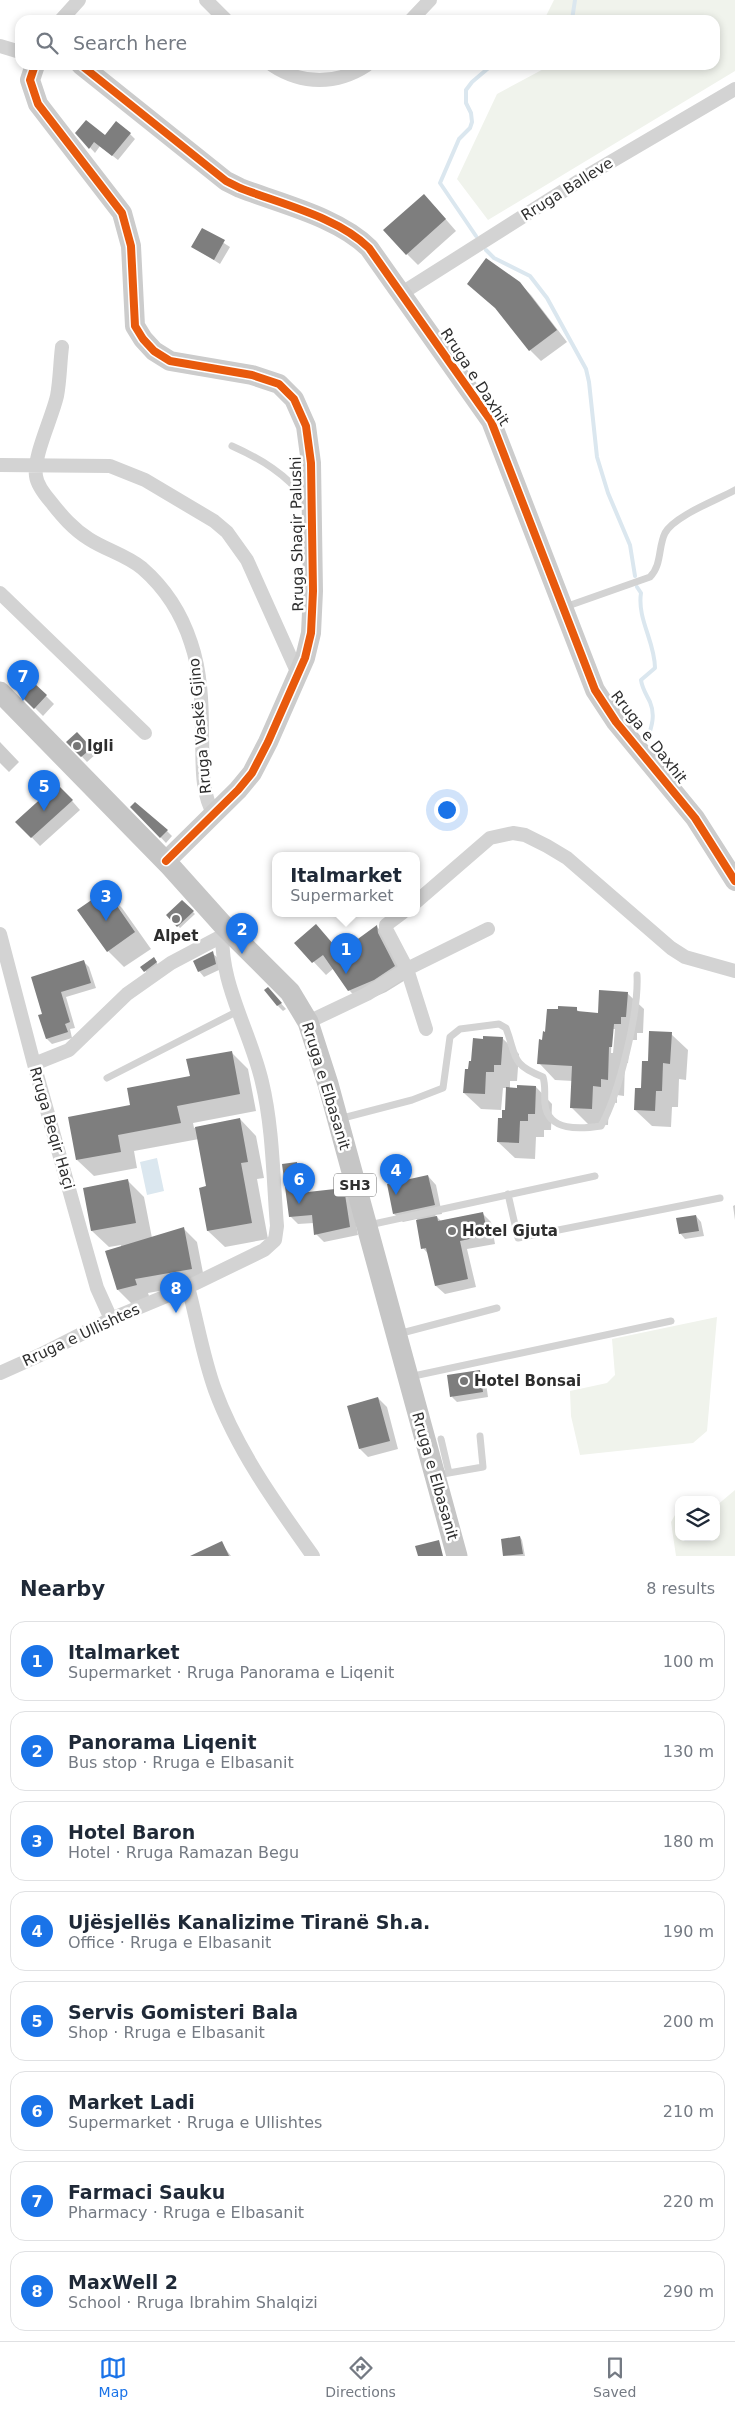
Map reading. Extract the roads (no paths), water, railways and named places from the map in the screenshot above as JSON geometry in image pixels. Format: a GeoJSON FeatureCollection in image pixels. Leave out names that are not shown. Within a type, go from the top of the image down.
{"type":"FeatureCollection","features":[{"type":"Feature","properties":{"kind":"main road","name":"Rruga e Elbasanit"},"geometry":{"type":"LineString","coordinates":[[0,692],[166,861],[222,930],[290,992],[308,1022],[337,1120],[407,1377],[442,1474],[457,1556]]}},
{"type":"Feature","properties":{"kind":"street"},"geometry":{"type":"LineString","coordinates":[[66,15],[79,0]]}},
{"type":"Feature","properties":{"kind":"street"},"geometry":{"type":"LineString","coordinates":[[206,0],[221,15]]}},
{"type":"Feature","properties":{"kind":"street"},"geometry":{"type":"LineString","coordinates":[[416,15],[430,0]]}},
{"type":"Feature","properties":{"kind":"street"},"geometry":{"type":"LineString","coordinates":[[0,46],[15,50]]}},
{"type":"Feature","properties":{"kind":"street","name":"Rruga Shaqir Palushi"},"geometry":{"type":"LineString","coordinates":[[33,70],[30,80],[38,104],[122,213],[131,246],[136,326],[143,339],[154,351],[170,361],[252,374],[268,379],[288,391],[294,398],[306,426],[311,463],[311,633],[299,676],[252,773],[214,815],[166,861]]}},
{"type":"Feature","properties":{"kind":"street","name":"Rruga e Daxhit"},"geometry":{"type":"LineString","coordinates":[[86,70],[226,181],[332,223],[359,238],[369,248],[491,421],[586,669],[605,706],[695,818],[735,881]]}},
{"type":"Feature","properties":{"kind":"street"},"geometry":{"type":"LineString","coordinates":[[281,70],[294,77],[325,81],[354,74],[360,70]]}},
{"type":"Feature","properties":{"kind":"street","name":"Rruga Balleve"},"geometry":{"type":"LineString","coordinates":[[402,293],[590,174],[735,89]]}},
{"type":"Feature","properties":{"kind":"street","name":"Rruga Vaskë Gjino"},"geometry":{"type":"LineString","coordinates":[[62,346],[57,395],[36,464],[36,478],[67,522],[89,539],[141,568],[162,590],[177,610],[198,667],[203,777],[209,806],[214,815]]}},
{"type":"Feature","properties":{"kind":"street"},"geometry":{"type":"LineString","coordinates":[[0,465],[110,466],[145,480],[214,521],[227,532],[247,560],[299,676]]}},
{"type":"Feature","properties":{"kind":"street"},"geometry":{"type":"LineString","coordinates":[[0,593],[145,733]]}},
{"type":"Feature","properties":{"kind":"street"},"geometry":{"type":"LineString","coordinates":[[420,899],[490,838],[507,834],[525,835],[567,858],[671,948],[684,957],[735,972]]}},
{"type":"Feature","properties":{"kind":"street"},"geometry":{"type":"LineString","coordinates":[[397,917],[386,926],[386,929],[407,969],[426,1029]]}},
{"type":"Feature","properties":{"kind":"street"},"geometry":{"type":"LineString","coordinates":[[308,1022],[367,994],[407,969],[488,929]]}},
{"type":"Feature","properties":{"kind":"street"},"geometry":{"type":"LineString","coordinates":[[34,1064],[69,1050],[127,994],[222,930]]}},
{"type":"Feature","properties":{"kind":"street","name":"Rruga e Ullishtes"},"geometry":{"type":"LineString","coordinates":[[0,1373],[111,1319],[188,1287],[264,1250],[270,1246],[277,1233],[266,1100],[258,1064],[238,1011],[221,951],[222,930]]}},
{"type":"Feature","properties":{"kind":"street","name":"Rruga Beqir Haçi"},"geometry":{"type":"LineString","coordinates":[[0,934],[34,1064],[97,1288],[111,1319]]}},
{"type":"Feature","properties":{"kind":"street"},"geometry":{"type":"LineString","coordinates":[[188,1287],[214,1389],[236,1436],[279,1507],[313,1556]]}},
{"type":"Feature","properties":{"kind":"lane"},"geometry":{"type":"LineString","coordinates":[[232,446],[255,456],[286,477],[312,509]]}},
{"type":"Feature","properties":{"kind":"lane"},"geometry":{"type":"LineString","coordinates":[[562,608],[650,577],[657,567],[663,539],[670,526],[735,490]]}},
{"type":"Feature","properties":{"kind":"lane"},"geometry":{"type":"LineString","coordinates":[[337,1120],[412,1100],[443,1088],[450,1037],[460,1029],[499,1024],[506,1028],[516,1062],[529,1072],[543,1077],[547,1090],[545,1106],[553,1121],[564,1127],[586,1129],[601,1126],[608,1113],[632,1028],[638,993],[637,975]]}},
{"type":"Feature","properties":{"kind":"lane"},"geometry":{"type":"LineString","coordinates":[[107,1078],[238,1011]]}},
{"type":"Feature","properties":{"kind":"lane"},"geometry":{"type":"LineString","coordinates":[[366,1226],[596,1176]]}},
{"type":"Feature","properties":{"kind":"lane"},"geometry":{"type":"LineString","coordinates":[[508,1194],[518,1238],[720,1198]]}},
{"type":"Feature","properties":{"kind":"lane"},"geometry":{"type":"LineString","coordinates":[[395,1335],[497,1308]]}},
{"type":"Feature","properties":{"kind":"lane"},"geometry":{"type":"LineString","coordinates":[[407,1377],[671,1321]]}},
{"type":"Feature","properties":{"kind":"lane"},"geometry":{"type":"LineString","coordinates":[[441,1439],[442,1474],[483,1467],[480,1436]]}},
{"type":"Feature","properties":{"kind":"waterway"},"geometry":{"type":"LineString","coordinates":[[573,15],[575,0]]}},
{"type":"Feature","properties":{"kind":"waterway"},"geometry":{"type":"LineString","coordinates":[[476,236],[440,183],[459,139],[470,128],[472,122],[471,113],[466,103],[466,90],[486,70]]}},
{"type":"Feature","properties":{"kind":"waterway"},"geometry":{"type":"LineString","coordinates":[[486,250],[494,258],[530,276],[547,298],[586,369],[597,457],[608,493],[630,545],[635,576]]}},
{"type":"Feature","properties":{"kind":"waterway"},"geometry":{"type":"LineString","coordinates":[[637,587],[641,593],[640,603],[655,668],[641,680],[653,712],[647,741]]}},
{"type":"Feature","properties":{"kind":"place","name":"Farmaci Sauku"},"geometry":{"type":"Point","coordinates":[23,701]}},
{"type":"Feature","properties":{"kind":"place","name":"Igli"},"geometry":{"type":"Point","coordinates":[77,746]}},
{"type":"Feature","properties":{"kind":"place","name":"Servis Gomisteri Bala"},"geometry":{"type":"Point","coordinates":[44,811]}},
{"type":"Feature","properties":{"kind":"place","name":"Alpet"},"geometry":{"type":"Point","coordinates":[176,919]}},
{"type":"Feature","properties":{"kind":"place","name":"Hotel Baron"},"geometry":{"type":"Point","coordinates":[106,921]}},
{"type":"Feature","properties":{"kind":"place","name":"Panorama Liqenit"},"geometry":{"type":"Point","coordinates":[242,954]}},
{"type":"Feature","properties":{"kind":"place","name":"Italmarket"},"geometry":{"type":"Point","coordinates":[346,974]}},
{"type":"Feature","properties":{"kind":"place","name":"Ujësjellës Kanalizime Tiranë Sh.a."},"geometry":{"type":"Point","coordinates":[396,1195]}},
{"type":"Feature","properties":{"kind":"place","name":"Market Ladi"},"geometry":{"type":"Point","coordinates":[299,1204]}},
{"type":"Feature","properties":{"kind":"place","name":"Hotel Gjuta"},"geometry":{"type":"Point","coordinates":[452,1231]}},
{"type":"Feature","properties":{"kind":"place","name":"MaxWell 2"},"geometry":{"type":"Point","coordinates":[176,1313]}},
{"type":"Feature","properties":{"kind":"place","name":"Hotel Bonsai"},"geometry":{"type":"Point","coordinates":[464,1381]}}]}
